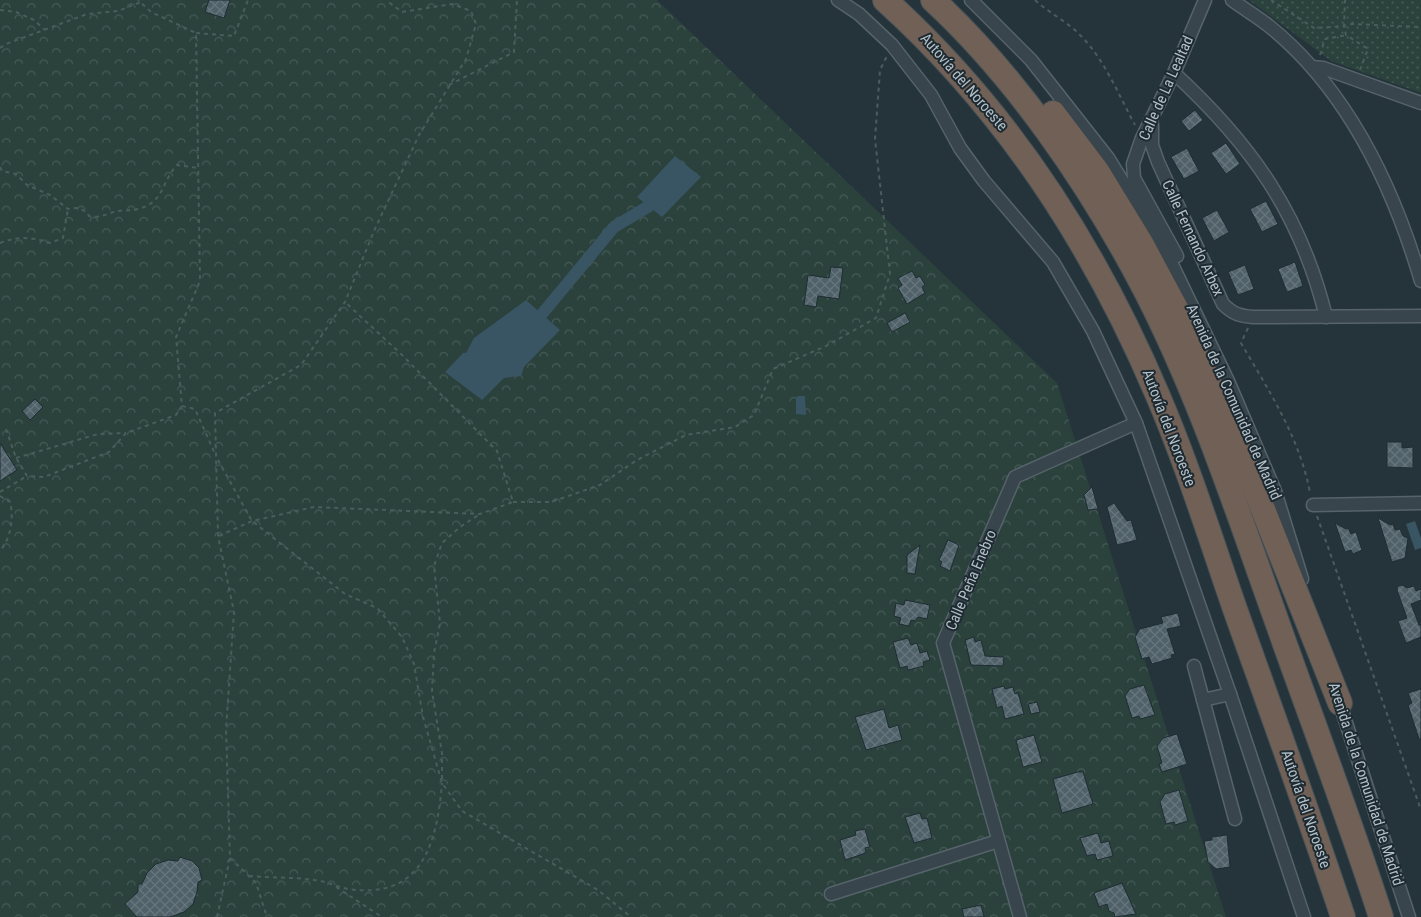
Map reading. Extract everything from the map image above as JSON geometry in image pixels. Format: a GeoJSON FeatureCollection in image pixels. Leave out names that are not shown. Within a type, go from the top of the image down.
{"type":"FeatureCollection","features":[{"type":"Feature","properties":{"kind":"highway","name":"Autovía del Noroeste"},"geometry":{"type":"LineString","coordinates":[[885,0],[920,32],[989,107],[1060,205],[1112,295],[1159,397],[1343,917]]}},
{"type":"Feature","properties":{"kind":"highway"},"geometry":{"type":"LineString","coordinates":[[940,6],[1032,87],[1097,171],[1141,243],[1179,314],[1241,454],[1340,703]]}},
{"type":"Feature","properties":{"kind":"highway"},"geometry":{"type":"LineString","coordinates":[[940,6],[1038,119],[1077,175],[1139,278],[1219,460],[1382,917]]}},
{"type":"Feature","properties":{"kind":"street"},"geometry":{"type":"LineString","coordinates":[[838,0],[859,14],[892,45],[931,95],[960,148],[984,181],[1053,262],[1093,331],[1136,423],[1230,694],[1304,917]]}},
{"type":"Feature","properties":{"kind":"street","name":"Avenida de la Comunidad de Madrid"},"geometry":{"type":"LineString","coordinates":[[971,0],[1031,60],[1108,158],[1166,252],[1228,381],[1275,491],[1340,703],[1409,917]]}},
{"type":"Feature","properties":{"kind":"street","name":"Calle de La Lealtad"},"geometry":{"type":"LineString","coordinates":[[1205,0],[1152,122],[1142,138],[1133,164],[1134,178],[1172,246],[1210,325],[1228,381]]}},
{"type":"Feature","properties":{"kind":"street"},"geometry":{"type":"LineString","coordinates":[[1232,0],[1270,26],[1312,67],[1333,93],[1370,153],[1399,214],[1421,281]]}},
{"type":"Feature","properties":{"kind":"street"},"geometry":{"type":"LineString","coordinates":[[1312,67],[1323,68],[1421,103]]}},
{"type":"Feature","properties":{"kind":"street"},"geometry":{"type":"LineString","coordinates":[[1174,73],[1218,115],[1252,155],[1274,191],[1307,253],[1326,317]]}},
{"type":"Feature","properties":{"kind":"street","name":"Calle Fernando Arbex"},"geometry":{"type":"LineString","coordinates":[[1152,122],[1152,145],[1158,162],[1223,304],[1231,312],[1240,316],[1253,317],[1421,316]]}},
{"type":"Feature","properties":{"kind":"street","name":"Calle Peña Enebro"},"geometry":{"type":"LineString","coordinates":[[1020,917],[943,643],[1015,477],[1136,423]]}},
{"type":"Feature","properties":{"kind":"street"},"geometry":{"type":"LineString","coordinates":[[1313,505],[1421,503]]}},
{"type":"Feature","properties":{"kind":"street"},"geometry":{"type":"LineString","coordinates":[[1194,666],[1235,819]]}},
{"type":"Feature","properties":{"kind":"street"},"geometry":{"type":"LineString","coordinates":[[1203,700],[1230,694]]}},
{"type":"Feature","properties":{"kind":"street"},"geometry":{"type":"LineString","coordinates":[[831,894],[998,841]]}},
{"type":"Feature","properties":{"kind":"path"},"geometry":{"type":"LineString","coordinates":[[0,48],[87,14],[118,11],[139,1],[151,12],[196,33],[234,36],[248,0]]}},
{"type":"Feature","properties":{"kind":"path"},"geometry":{"type":"LineString","coordinates":[[218,917],[230,858],[226,729],[234,612],[218,536],[215,413],[301,365],[345,302],[394,187],[420,135],[466,59],[476,24],[471,11],[452,4],[402,12],[386,0]]}},
{"type":"Feature","properties":{"kind":"path"},"geometry":{"type":"LineString","coordinates":[[449,86],[514,52],[517,0]]}},
{"type":"Feature","properties":{"kind":"path"},"geometry":{"type":"LineString","coordinates":[[1035,0],[1049,14],[1080,35],[1103,66],[1142,138]]}},
{"type":"Feature","properties":{"kind":"path"},"geometry":{"type":"LineString","coordinates":[[1271,0],[1314,28],[1352,24],[1421,27]]}},
{"type":"Feature","properties":{"kind":"path"},"geometry":{"type":"LineString","coordinates":[[1344,0],[1346,35]]}},
{"type":"Feature","properties":{"kind":"path"},"geometry":{"type":"LineString","coordinates":[[0,10],[16,12],[34,20],[45,30]]}},
{"type":"Feature","properties":{"kind":"path"},"geometry":{"type":"LineString","coordinates":[[16,458],[98,434],[126,433],[176,415],[182,406],[176,336],[200,281],[196,33]]}},
{"type":"Feature","properties":{"kind":"path"},"geometry":{"type":"LineString","coordinates":[[1327,59],[1319,54],[1325,39],[1346,35],[1368,49],[1359,74],[1352,71],[1350,78]]}},
{"type":"Feature","properties":{"kind":"path"},"geometry":{"type":"LineString","coordinates":[[249,876],[315,880],[348,889],[393,887],[410,876],[429,853],[437,822],[442,783],[442,753],[432,691],[434,653],[440,623],[434,566],[442,543],[460,527],[480,514],[513,502],[551,502],[600,485],[637,460],[686,435],[735,427],[754,415],[773,369],[826,346],[876,318],[890,274],[875,140],[880,70],[892,45]]}},
{"type":"Feature","properties":{"kind":"path"},"geometry":{"type":"LineString","coordinates":[[0,167],[2,171],[16,174],[27,185],[50,195],[68,209],[75,208],[86,211],[89,216],[98,218],[120,211],[135,210],[149,206],[158,199],[171,172],[177,165],[198,168]]}},
{"type":"Feature","properties":{"kind":"path"},"geometry":{"type":"LineString","coordinates":[[0,243],[19,237],[38,238],[50,243],[62,238],[68,209]]}},
{"type":"Feature","properties":{"kind":"path"},"geometry":{"type":"LineString","coordinates":[[345,302],[400,353],[497,451],[513,502]]}},
{"type":"Feature","properties":{"kind":"path"},"geometry":{"type":"LineString","coordinates":[[1253,317],[1241,343],[1276,402],[1305,464],[1313,505],[1421,810]]}},
{"type":"Feature","properties":{"kind":"path"},"geometry":{"type":"LineString","coordinates":[[182,406],[195,409],[217,458],[252,521],[345,594],[377,608],[402,638],[414,664],[423,717],[442,783],[462,811],[598,890],[631,917]]}},
{"type":"Feature","properties":{"kind":"path"},"geometry":{"type":"LineString","coordinates":[[6,429],[16,458],[27,476]]}},
{"type":"Feature","properties":{"kind":"path"},"geometry":{"type":"LineString","coordinates":[[0,492],[27,476],[44,477],[109,452],[126,433]]}},
{"type":"Feature","properties":{"kind":"path"},"geometry":{"type":"LineString","coordinates":[[0,496],[10,502],[12,511],[10,529],[0,551]]}},
{"type":"Feature","properties":{"kind":"path"},"geometry":{"type":"LineString","coordinates":[[218,536],[252,521],[314,506],[480,514]]}},
{"type":"Feature","properties":{"kind":"path"},"geometry":{"type":"LineString","coordinates":[[230,858],[256,883],[267,917]]}},
{"type":"Feature","properties":{"kind":"path"},"geometry":{"type":"LineString","coordinates":[[333,885],[382,917]]}},
{"type":"Feature","properties":{"kind":"green space"},"geometry":{"type":"Polygon","coordinates":[[[0,0],[657,0],[1057,383],[1226,917],[0,917],[0,0]]]}},
{"type":"Feature","properties":{"kind":"green space"},"geometry":{"type":"Polygon","coordinates":[[[1249,0],[1421,0],[1421,93],[1331,61],[1249,0]]]}},
{"type":"Feature","properties":{"kind":"water"},"geometry":{"type":"Polygon","coordinates":[[[675,156],[701,177],[662,217],[637,197],[675,156]]]}},
{"type":"Feature","properties":{"kind":"water"},"geometry":{"type":"Polygon","coordinates":[[[526,300],[560,330],[524,367],[521,376],[504,378],[482,400],[445,372],[463,353],[466,353],[474,338],[526,300]]]}},
{"type":"Feature","properties":{"kind":"water"},"geometry":{"type":"Polygon","coordinates":[[[798,396],[805,396],[806,415],[796,414],[796,398],[798,396]]]}},
{"type":"Feature","properties":{"kind":"water"},"geometry":{"type":"Polygon","coordinates":[[[1415,521],[1421,538],[1421,548],[1415,550],[1406,524],[1415,521]]]}},
{"type":"Feature","properties":{"kind":"building"},"geometry":{"type":"Polygon","coordinates":[[[209,0],[230,0],[224,18],[205,12],[209,0]]]}},
{"type":"Feature","properties":{"kind":"building"},"geometry":{"type":"Polygon","coordinates":[[[1195,110],[1203,120],[1189,131],[1181,121],[1195,110]]]}},
{"type":"Feature","properties":{"kind":"building"},"geometry":{"type":"Polygon","coordinates":[[[1226,143],[1240,164],[1226,174],[1211,153],[1226,143]]]}},
{"type":"Feature","properties":{"kind":"building"},"geometry":{"type":"Polygon","coordinates":[[[1187,148],[1199,171],[1184,179],[1171,157],[1187,148]]]}},
{"type":"Feature","properties":{"kind":"building"},"geometry":{"type":"Polygon","coordinates":[[[1266,201],[1278,224],[1262,232],[1250,209],[1266,201]]]}},
{"type":"Feature","properties":{"kind":"building"},"geometry":{"type":"Polygon","coordinates":[[[1217,210],[1229,232],[1214,241],[1202,218],[1217,210]]]}},
{"type":"Feature","properties":{"kind":"building"},"geometry":{"type":"Polygon","coordinates":[[[1295,262],[1303,286],[1287,292],[1278,269],[1295,262]]]}},
{"type":"Feature","properties":{"kind":"building"},"geometry":{"type":"Polygon","coordinates":[[[1245,265],[1254,289],[1238,295],[1228,272],[1245,265]]]}},
{"type":"Feature","properties":{"kind":"building"},"geometry":{"type":"Polygon","coordinates":[[[831,267],[843,268],[839,299],[818,296],[816,307],[804,305],[808,275],[829,278],[831,267]]]}},
{"type":"Feature","properties":{"kind":"building"},"geometry":{"type":"Polygon","coordinates":[[[912,271],[916,278],[920,276],[925,285],[922,287],[925,293],[907,304],[898,288],[902,285],[898,278],[912,271]]]}},
{"type":"Feature","properties":{"kind":"building"},"geometry":{"type":"Polygon","coordinates":[[[905,313],[910,322],[892,332],[887,323],[905,313]]]}},
{"type":"Feature","properties":{"kind":"building"},"geometry":{"type":"Polygon","coordinates":[[[35,399],[43,407],[30,420],[22,411],[35,399]]]}},
{"type":"Feature","properties":{"kind":"building"},"geometry":{"type":"Polygon","coordinates":[[[1387,442],[1402,442],[1402,448],[1413,447],[1413,468],[1387,467],[1387,442]]]}},
{"type":"Feature","properties":{"kind":"building"},"geometry":{"type":"Polygon","coordinates":[[[0,443],[17,470],[0,481],[0,443]]]}},
{"type":"Feature","properties":{"kind":"building"},"geometry":{"type":"Polygon","coordinates":[[[1092,487],[1098,509],[1088,510],[1084,495],[1092,487]]]}},
{"type":"Feature","properties":{"kind":"building"},"geometry":{"type":"Polygon","coordinates":[[[1114,503],[1127,521],[1131,520],[1137,540],[1117,545],[1107,507],[1114,503]]]}},
{"type":"Feature","properties":{"kind":"building"},"geometry":{"type":"Polygon","coordinates":[[[1378,518],[1390,525],[1393,524],[1395,530],[1400,529],[1403,536],[1408,538],[1405,558],[1392,562],[1378,518]]]}},
{"type":"Feature","properties":{"kind":"building"},"geometry":{"type":"Polygon","coordinates":[[[1335,523],[1346,529],[1348,528],[1351,534],[1356,532],[1362,550],[1353,554],[1351,550],[1345,552],[1335,523]]]}},
{"type":"Feature","properties":{"kind":"building"},"geometry":{"type":"Polygon","coordinates":[[[948,540],[959,545],[950,571],[940,566],[942,562],[939,560],[948,540]]]}},
{"type":"Feature","properties":{"kind":"building"},"geometry":{"type":"Polygon","coordinates":[[[920,545],[915,574],[907,573],[907,555],[920,545]]]}},
{"type":"Feature","properties":{"kind":"building"},"geometry":{"type":"Polygon","coordinates":[[[1402,585],[1407,588],[1414,586],[1416,591],[1421,589],[1421,600],[1411,604],[1419,625],[1421,625],[1421,637],[1406,643],[1398,621],[1407,618],[1397,590],[1398,586],[1402,585]]]}},
{"type":"Feature","properties":{"kind":"building"},"geometry":{"type":"Polygon","coordinates":[[[905,600],[930,605],[927,619],[918,617],[915,621],[911,620],[909,626],[899,624],[901,618],[894,616],[896,603],[904,605],[905,600]]]}},
{"type":"Feature","properties":{"kind":"building"},"geometry":{"type":"Polygon","coordinates":[[[1178,613],[1181,626],[1167,629],[1175,654],[1171,655],[1172,658],[1152,664],[1149,657],[1142,659],[1135,637],[1140,629],[1163,623],[1161,617],[1178,613]]]}},
{"type":"Feature","properties":{"kind":"building"},"geometry":{"type":"Polygon","coordinates":[[[974,637],[975,642],[981,640],[985,656],[1004,657],[1003,666],[971,665],[965,640],[974,637]]]}},
{"type":"Feature","properties":{"kind":"building"},"geometry":{"type":"Polygon","coordinates":[[[908,638],[911,645],[917,643],[920,653],[927,651],[930,660],[923,662],[924,666],[908,670],[907,666],[900,668],[893,642],[908,638]]]}},
{"type":"Feature","properties":{"kind":"building"},"geometry":{"type":"Polygon","coordinates":[[[1144,685],[1155,715],[1140,719],[1139,716],[1132,718],[1125,696],[1130,689],[1144,685]]]}},
{"type":"Feature","properties":{"kind":"building"},"geometry":{"type":"Polygon","coordinates":[[[1004,686],[1005,689],[1013,687],[1015,694],[1018,693],[1024,714],[1005,719],[1002,706],[997,708],[992,689],[1004,686]]]}},
{"type":"Feature","properties":{"kind":"building"},"geometry":{"type":"Polygon","coordinates":[[[1421,689],[1421,739],[1419,739],[1408,705],[1412,703],[1408,693],[1421,689]]]}},
{"type":"Feature","properties":{"kind":"building"},"geometry":{"type":"Polygon","coordinates":[[[1037,702],[1040,712],[1031,714],[1028,704],[1037,702]]]}},
{"type":"Feature","properties":{"kind":"building"},"geometry":{"type":"Polygon","coordinates":[[[884,709],[889,728],[898,725],[902,740],[866,750],[855,717],[884,709]]]}},
{"type":"Feature","properties":{"kind":"building"},"geometry":{"type":"Polygon","coordinates":[[[1177,734],[1187,764],[1162,772],[1159,764],[1162,763],[1157,746],[1163,738],[1177,734]]]}},
{"type":"Feature","properties":{"kind":"building"},"geometry":{"type":"Polygon","coordinates":[[[1034,735],[1042,762],[1023,767],[1016,740],[1034,735]]]}},
{"type":"Feature","properties":{"kind":"building"},"geometry":{"type":"Polygon","coordinates":[[[1083,772],[1093,804],[1062,813],[1053,779],[1083,772]]]}},
{"type":"Feature","properties":{"kind":"building"},"geometry":{"type":"Polygon","coordinates":[[[1179,790],[1188,821],[1175,825],[1174,822],[1166,824],[1160,802],[1165,794],[1179,790]]]}},
{"type":"Feature","properties":{"kind":"building"},"geometry":{"type":"Polygon","coordinates":[[[920,813],[922,819],[927,818],[932,838],[914,843],[905,817],[920,813]]]}},
{"type":"Feature","properties":{"kind":"building"},"geometry":{"type":"Polygon","coordinates":[[[865,829],[870,847],[865,848],[866,852],[863,854],[845,860],[840,840],[856,835],[855,831],[865,829]]]}},
{"type":"Feature","properties":{"kind":"building"},"geometry":{"type":"Polygon","coordinates":[[[1098,833],[1101,843],[1109,841],[1113,856],[1097,860],[1095,854],[1087,856],[1080,838],[1098,833]]]}},
{"type":"Feature","properties":{"kind":"building"},"geometry":{"type":"Polygon","coordinates":[[[1227,835],[1230,867],[1216,869],[1208,862],[1204,841],[1212,840],[1212,837],[1227,835]]]}},
{"type":"Feature","properties":{"kind":"building"},"geometry":{"type":"Polygon","coordinates":[[[180,857],[192,861],[199,868],[202,880],[198,882],[193,904],[184,912],[170,917],[137,917],[125,904],[138,892],[138,884],[142,884],[147,873],[156,864],[168,860],[178,861],[180,857]]]}},
{"type":"Feature","properties":{"kind":"building"},"geometry":{"type":"Polygon","coordinates":[[[1122,883],[1136,914],[1115,917],[1114,913],[1109,911],[1107,904],[1099,907],[1094,893],[1122,883]]]}},
{"type":"Feature","properties":{"kind":"building"},"geometry":{"type":"Polygon","coordinates":[[[981,905],[984,917],[964,917],[962,909],[981,905]]]}},
{"type":"Feature","properties":{"kind":"waterway"},"geometry":{"type":"LineString","coordinates":[[542,314],[614,227],[662,196]]}}]}
